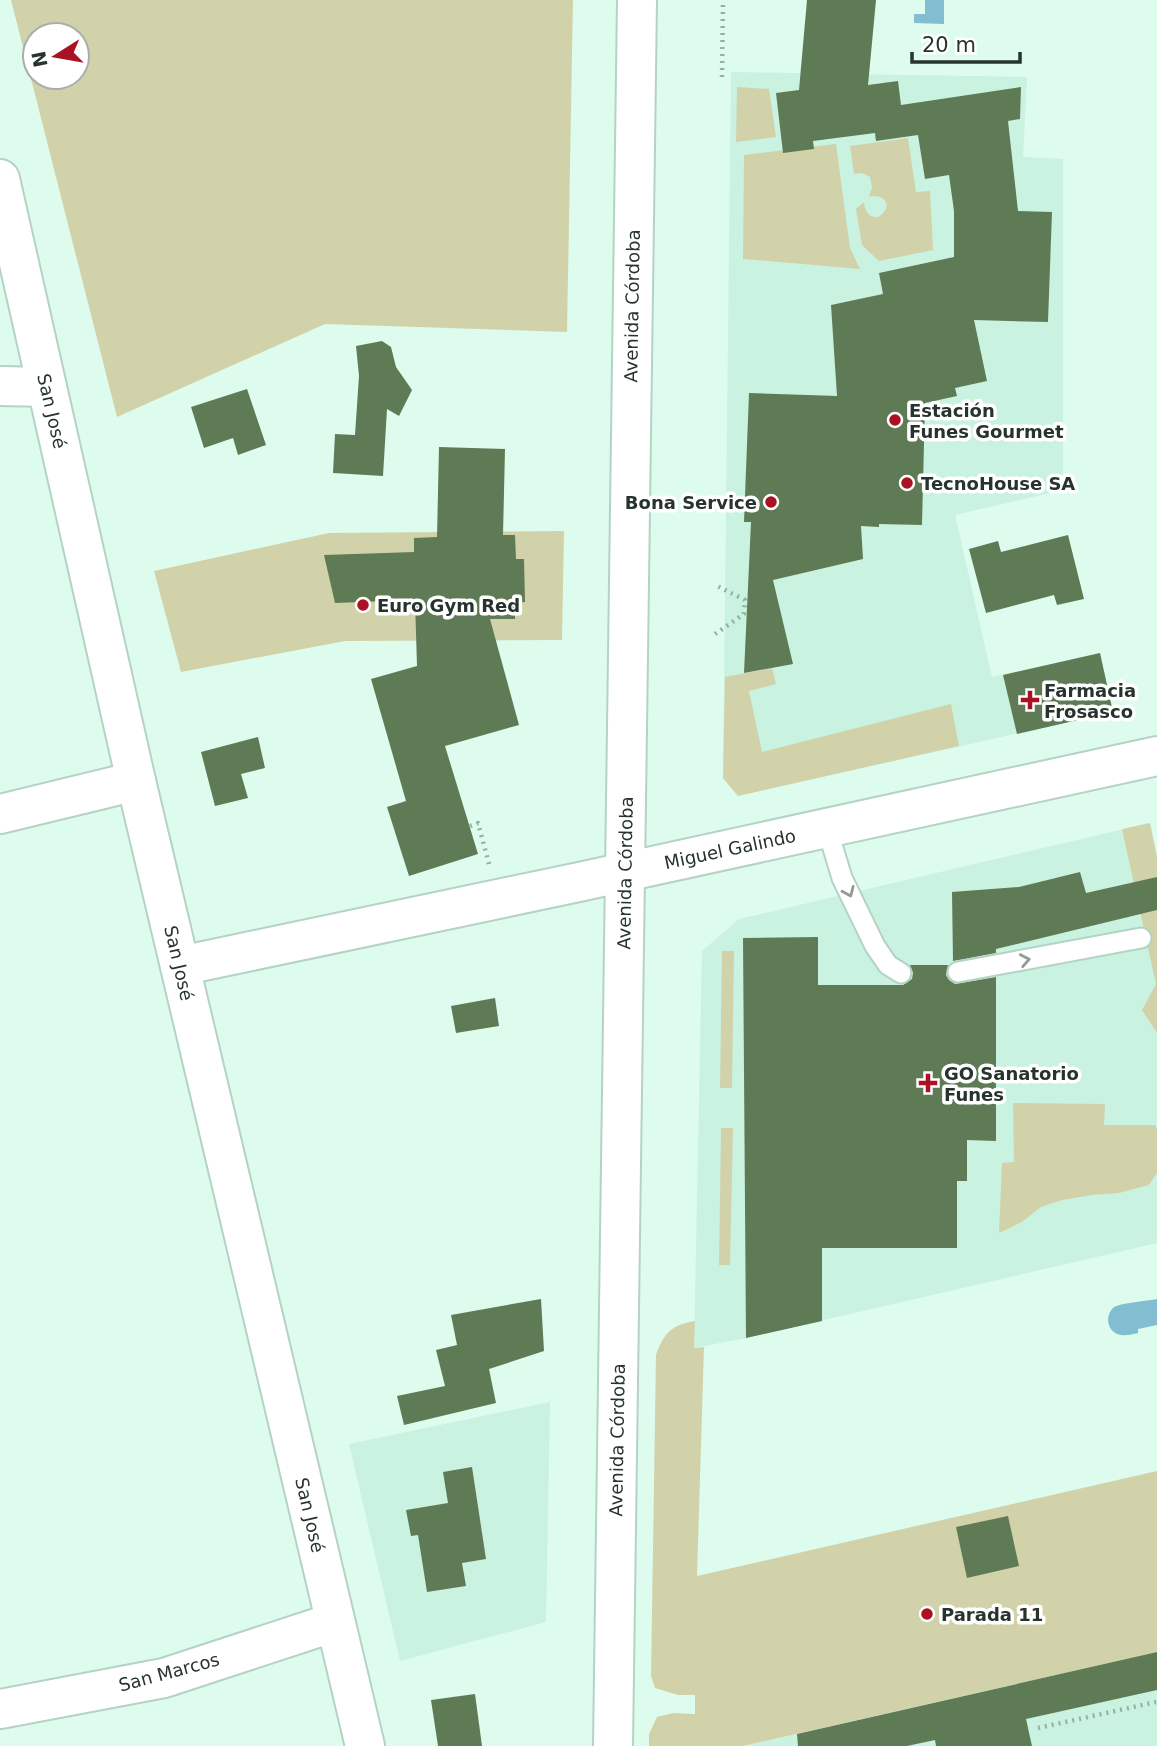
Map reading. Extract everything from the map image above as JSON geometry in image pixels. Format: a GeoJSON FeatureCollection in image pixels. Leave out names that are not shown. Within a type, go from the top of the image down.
{"type":"FeatureCollection","features":[{"type":"Feature","properties":{"kind":"street","name":"Avenida Córdoba"},"geometry":{"type":"LineString","coordinates":[[613,1746],[637,0]]}},
{"type":"Feature","properties":{"kind":"street","name":"San José"},"geometry":{"type":"LineString","coordinates":[[0,179],[136,780],[365,1746]]}},
{"type":"Feature","properties":{"kind":"street"},"geometry":{"type":"LineString","coordinates":[[0,386],[47,387]]}},
{"type":"Feature","properties":{"kind":"street","name":"Miguel Galindo"},"geometry":{"type":"LineString","coordinates":[[180,966],[1157,756]]}},
{"type":"Feature","properties":{"kind":"street"},"geometry":{"type":"LineString","coordinates":[[0,814],[136,780]]}},
{"type":"Feature","properties":{"kind":"street","name":"San Marcos"},"geometry":{"type":"LineString","coordinates":[[0,1709],[164,1678],[335,1622]]}},
{"type":"Feature","properties":{"kind":"lane"},"geometry":{"type":"LineString","coordinates":[[827,828],[842,877],[875,946],[888,965],[901,973]]}},
{"type":"Feature","properties":{"kind":"lane"},"geometry":{"type":"LineString","coordinates":[[958,972],[1141,938]]}},
{"type":"Feature","properties":{"kind":"path"},"geometry":{"type":"LineString","coordinates":[[722,77],[723,0]]}},
{"type":"Feature","properties":{"kind":"path"},"geometry":{"type":"LineString","coordinates":[[715,585],[745,600],[746,607],[744,614],[715,634]]}},
{"type":"Feature","properties":{"kind":"path"},"geometry":{"type":"LineString","coordinates":[[470,825],[478,823],[498,899]]}},
{"type":"Feature","properties":{"kind":"path"},"geometry":{"type":"LineString","coordinates":[[1038,1728],[1156,1702]]}},
{"type":"Feature","properties":{"kind":"shaded area"},"geometry":{"type":"Polygon","coordinates":[[[11,0],[573,0],[567,332],[325,324],[117,417],[34,91],[91,91],[91,21],[21,21],[21,39],[11,0]]]}},
{"type":"Feature","properties":{"kind":"shaded area","name":"Estación Funes Gourmet"},"geometry":{"type":"Polygon","coordinates":[[[731,72],[1027,77],[1023,157],[1063,159],[1063,490],[955,515],[992,677],[1100,653],[1113,712],[738,796],[723,778],[731,72]]]}},
{"type":"Feature","properties":{"kind":"shaded area"},"geometry":{"type":"Polygon","coordinates":[[[737,87],[769,89],[776,137],[736,142],[737,87]]]}},
{"type":"Feature","properties":{"kind":"shaded area"},"geometry":{"type":"Polygon","coordinates":[[[908,138],[916,192],[930,191],[933,250],[879,261],[862,245],[856,209],[864,202],[868,213],[877,217],[884,212],[887,205],[881,197],[869,197],[872,187],[870,177],[862,173],[854,174],[850,146],[908,138]]]}},
{"type":"Feature","properties":{"kind":"shaded area"},"geometry":{"type":"Polygon","coordinates":[[[836,144],[850,248],[860,269],[743,259],[744,155],[836,144]]]}},
{"type":"Feature","properties":{"kind":"shaded area","name":"Euro Gym Red"},"geometry":{"type":"Polygon","coordinates":[[[564,531],[562,640],[345,641],[181,672],[154,571],[329,533],[564,531]]]}},
{"type":"Feature","properties":{"kind":"shaded area"},"geometry":{"type":"Polygon","coordinates":[[[772,668],[776,684],[749,691],[762,752],[951,704],[959,746],[738,796],[723,778],[725,677],[772,668]]]}},
{"type":"Feature","properties":{"kind":"shaded area","name":"GO Sanatorio Funes"},"geometry":{"type":"Polygon","coordinates":[[[1150,823],[1157,857],[1157,1243],[694,1348],[702,951],[739,919],[1150,823]]]}},
{"type":"Feature","properties":{"kind":"shaded area"},"geometry":{"type":"Polygon","coordinates":[[[1150,823],[1157,857],[1157,1033],[1142,1010],[1156,984],[1122,829],[1150,823]]]}},
{"type":"Feature","properties":{"kind":"shaded area"},"geometry":{"type":"Polygon","coordinates":[[[722,951],[734,951],[732,1088],[720,1088],[722,951]]]}},
{"type":"Feature","properties":{"kind":"shaded area"},"geometry":{"type":"Polygon","coordinates":[[[1013,1103],[1105,1104],[1104,1125],[1155,1125],[1157,1173],[1149,1185],[1119,1193],[1062,1200],[1041,1207],[1022,1222],[999,1233],[1002,1163],[1014,1162],[1013,1103]]]}},
{"type":"Feature","properties":{"kind":"shaded area"},"geometry":{"type":"Polygon","coordinates":[[[721,1128],[733,1128],[730,1265],[719,1265],[721,1128]]]}},
{"type":"Feature","properties":{"kind":"shaded area","name":"Parada 11"},"geometry":{"type":"Polygon","coordinates":[[[695,1321],[694,1348],[704,1347],[697,1576],[1157,1471],[1157,1652],[743,1746],[649,1746],[649,1734],[657,1717],[673,1713],[695,1714],[695,1695],[678,1695],[655,1688],[651,1676],[656,1355],[670,1331],[695,1321]]]}},
{"type":"Feature","properties":{"kind":"shaded area"},"geometry":{"type":"Polygon","coordinates":[[[550,1402],[546,1622],[400,1661],[349,1444],[550,1402]]]}},
{"type":"Feature","properties":{"kind":"shaded area"},"geometry":{"type":"Polygon","coordinates":[[[1157,1652],[1157,1746],[743,1746],[1011,1686],[1157,1652]]]}},
{"type":"Feature","properties":{"kind":"water"},"geometry":{"type":"Polygon","coordinates":[[[925,0],[944,0],[944,24],[914,23],[914,14],[925,14],[925,0]]]}},
{"type":"Feature","properties":{"kind":"water"},"geometry":{"type":"Polygon","coordinates":[[[1157,1299],[1157,1325],[1125,1335],[1117,1334],[1110,1328],[1110,1312],[1116,1306],[1157,1299]]]}},
{"type":"Feature","properties":{"kind":"building"},"geometry":{"type":"Polygon","coordinates":[[[807,0],[876,0],[868,85],[898,81],[901,105],[1021,87],[1020,119],[1008,121],[1018,211],[1052,212],[1048,322],[974,320],[987,381],[955,388],[957,396],[925,403],[922,525],[861,526],[863,559],[773,580],[793,664],[744,673],[751,522],[744,522],[749,393],[837,396],[831,305],[883,294],[879,273],[954,257],[954,211],[949,175],[925,179],[918,135],[876,141],[875,133],[813,141],[814,149],[783,153],[776,93],[799,90],[807,0]]]}},
{"type":"Feature","properties":{"kind":"building"},"geometry":{"type":"Polygon","coordinates":[[[382,341],[391,347],[396,367],[412,390],[399,416],[387,409],[383,476],[333,473],[335,434],[355,435],[359,376],[356,346],[382,341]]]}},
{"type":"Feature","properties":{"kind":"building"},"geometry":{"type":"Polygon","coordinates":[[[247,389],[266,445],[238,455],[233,438],[204,448],[191,407],[247,389]]]}},
{"type":"Feature","properties":{"kind":"building"},"geometry":{"type":"Polygon","coordinates":[[[439,447],[505,449],[503,535],[515,535],[516,559],[524,559],[525,602],[515,603],[515,619],[490,619],[519,725],[445,746],[478,854],[409,876],[387,807],[406,801],[371,679],[417,666],[415,600],[335,603],[324,555],[414,552],[414,538],[437,537],[439,447]]]}},
{"type":"Feature","properties":{"kind":"building"},"geometry":{"type":"Polygon","coordinates":[[[1068,535],[1084,599],[1057,605],[1054,595],[986,613],[969,549],[998,541],[1001,552],[1068,535]]]}},
{"type":"Feature","properties":{"kind":"building"},"geometry":{"type":"Polygon","coordinates":[[[1100,653],[1113,712],[1017,734],[1003,675],[1100,653]]]}},
{"type":"Feature","properties":{"kind":"building"},"geometry":{"type":"Polygon","coordinates":[[[258,737],[265,768],[241,774],[248,798],[215,806],[201,752],[258,737]]]}},
{"type":"Feature","properties":{"kind":"building"},"geometry":{"type":"Polygon","coordinates":[[[1080,872],[1086,893],[1157,877],[1157,910],[996,949],[996,953],[953,961],[952,892],[1019,887],[1080,872]]]}},
{"type":"Feature","properties":{"kind":"building"},"geometry":{"type":"Polygon","coordinates":[[[818,937],[818,985],[903,985],[912,979],[910,965],[948,965],[946,975],[955,984],[996,977],[996,1141],[967,1140],[967,1181],[957,1181],[957,1248],[822,1248],[822,1321],[746,1338],[743,938],[818,937]]]}},
{"type":"Feature","properties":{"kind":"building"},"geometry":{"type":"Polygon","coordinates":[[[495,998],[499,1026],[456,1033],[451,1006],[495,998]]]}},
{"type":"Feature","properties":{"kind":"building"},"geometry":{"type":"Polygon","coordinates":[[[541,1299],[544,1351],[489,1369],[496,1403],[404,1425],[397,1396],[445,1386],[436,1350],[457,1345],[451,1315],[541,1299]]]}},
{"type":"Feature","properties":{"kind":"building"},"geometry":{"type":"Polygon","coordinates":[[[472,1467],[486,1559],[462,1563],[466,1586],[427,1592],[418,1535],[411,1536],[406,1510],[448,1503],[443,1472],[472,1467]]]}},
{"type":"Feature","properties":{"kind":"building"},"geometry":{"type":"Polygon","coordinates":[[[1008,1516],[1019,1566],[967,1578],[956,1527],[1008,1516]]]}},
{"type":"Feature","properties":{"kind":"building"},"geometry":{"type":"Polygon","coordinates":[[[1157,1652],[1157,1690],[1026,1719],[1032,1746],[936,1746],[935,1740],[907,1746],[798,1746],[797,1734],[1157,1652]]]}},
{"type":"Feature","properties":{"kind":"building"},"geometry":{"type":"Polygon","coordinates":[[[475,1694],[482,1746],[438,1746],[431,1700],[475,1694]]]}},
{"type":"Feature","properties":{"kind":"place","name":"Estación Funes Gourmet"},"geometry":{"type":"Point","coordinates":[895,420]}},
{"type":"Feature","properties":{"kind":"place","name":"TecnoHouse SA"},"geometry":{"type":"Point","coordinates":[907,483]}},
{"type":"Feature","properties":{"kind":"place","name":"Bona Service"},"geometry":{"type":"Point","coordinates":[771,502]}},
{"type":"Feature","properties":{"kind":"place","name":"Euro Gym Red"},"geometry":{"type":"Point","coordinates":[363,605]}},
{"type":"Feature","properties":{"kind":"place","name":"Farmacia Frosasco"},"geometry":{"type":"Point","coordinates":[1030,700]}},
{"type":"Feature","properties":{"kind":"place","name":"GO Sanatorio Funes"},"geometry":{"type":"Point","coordinates":[928,1083]}},
{"type":"Feature","properties":{"kind":"place","name":"Parada 11"},"geometry":{"type":"Point","coordinates":[927,1614]}}]}
